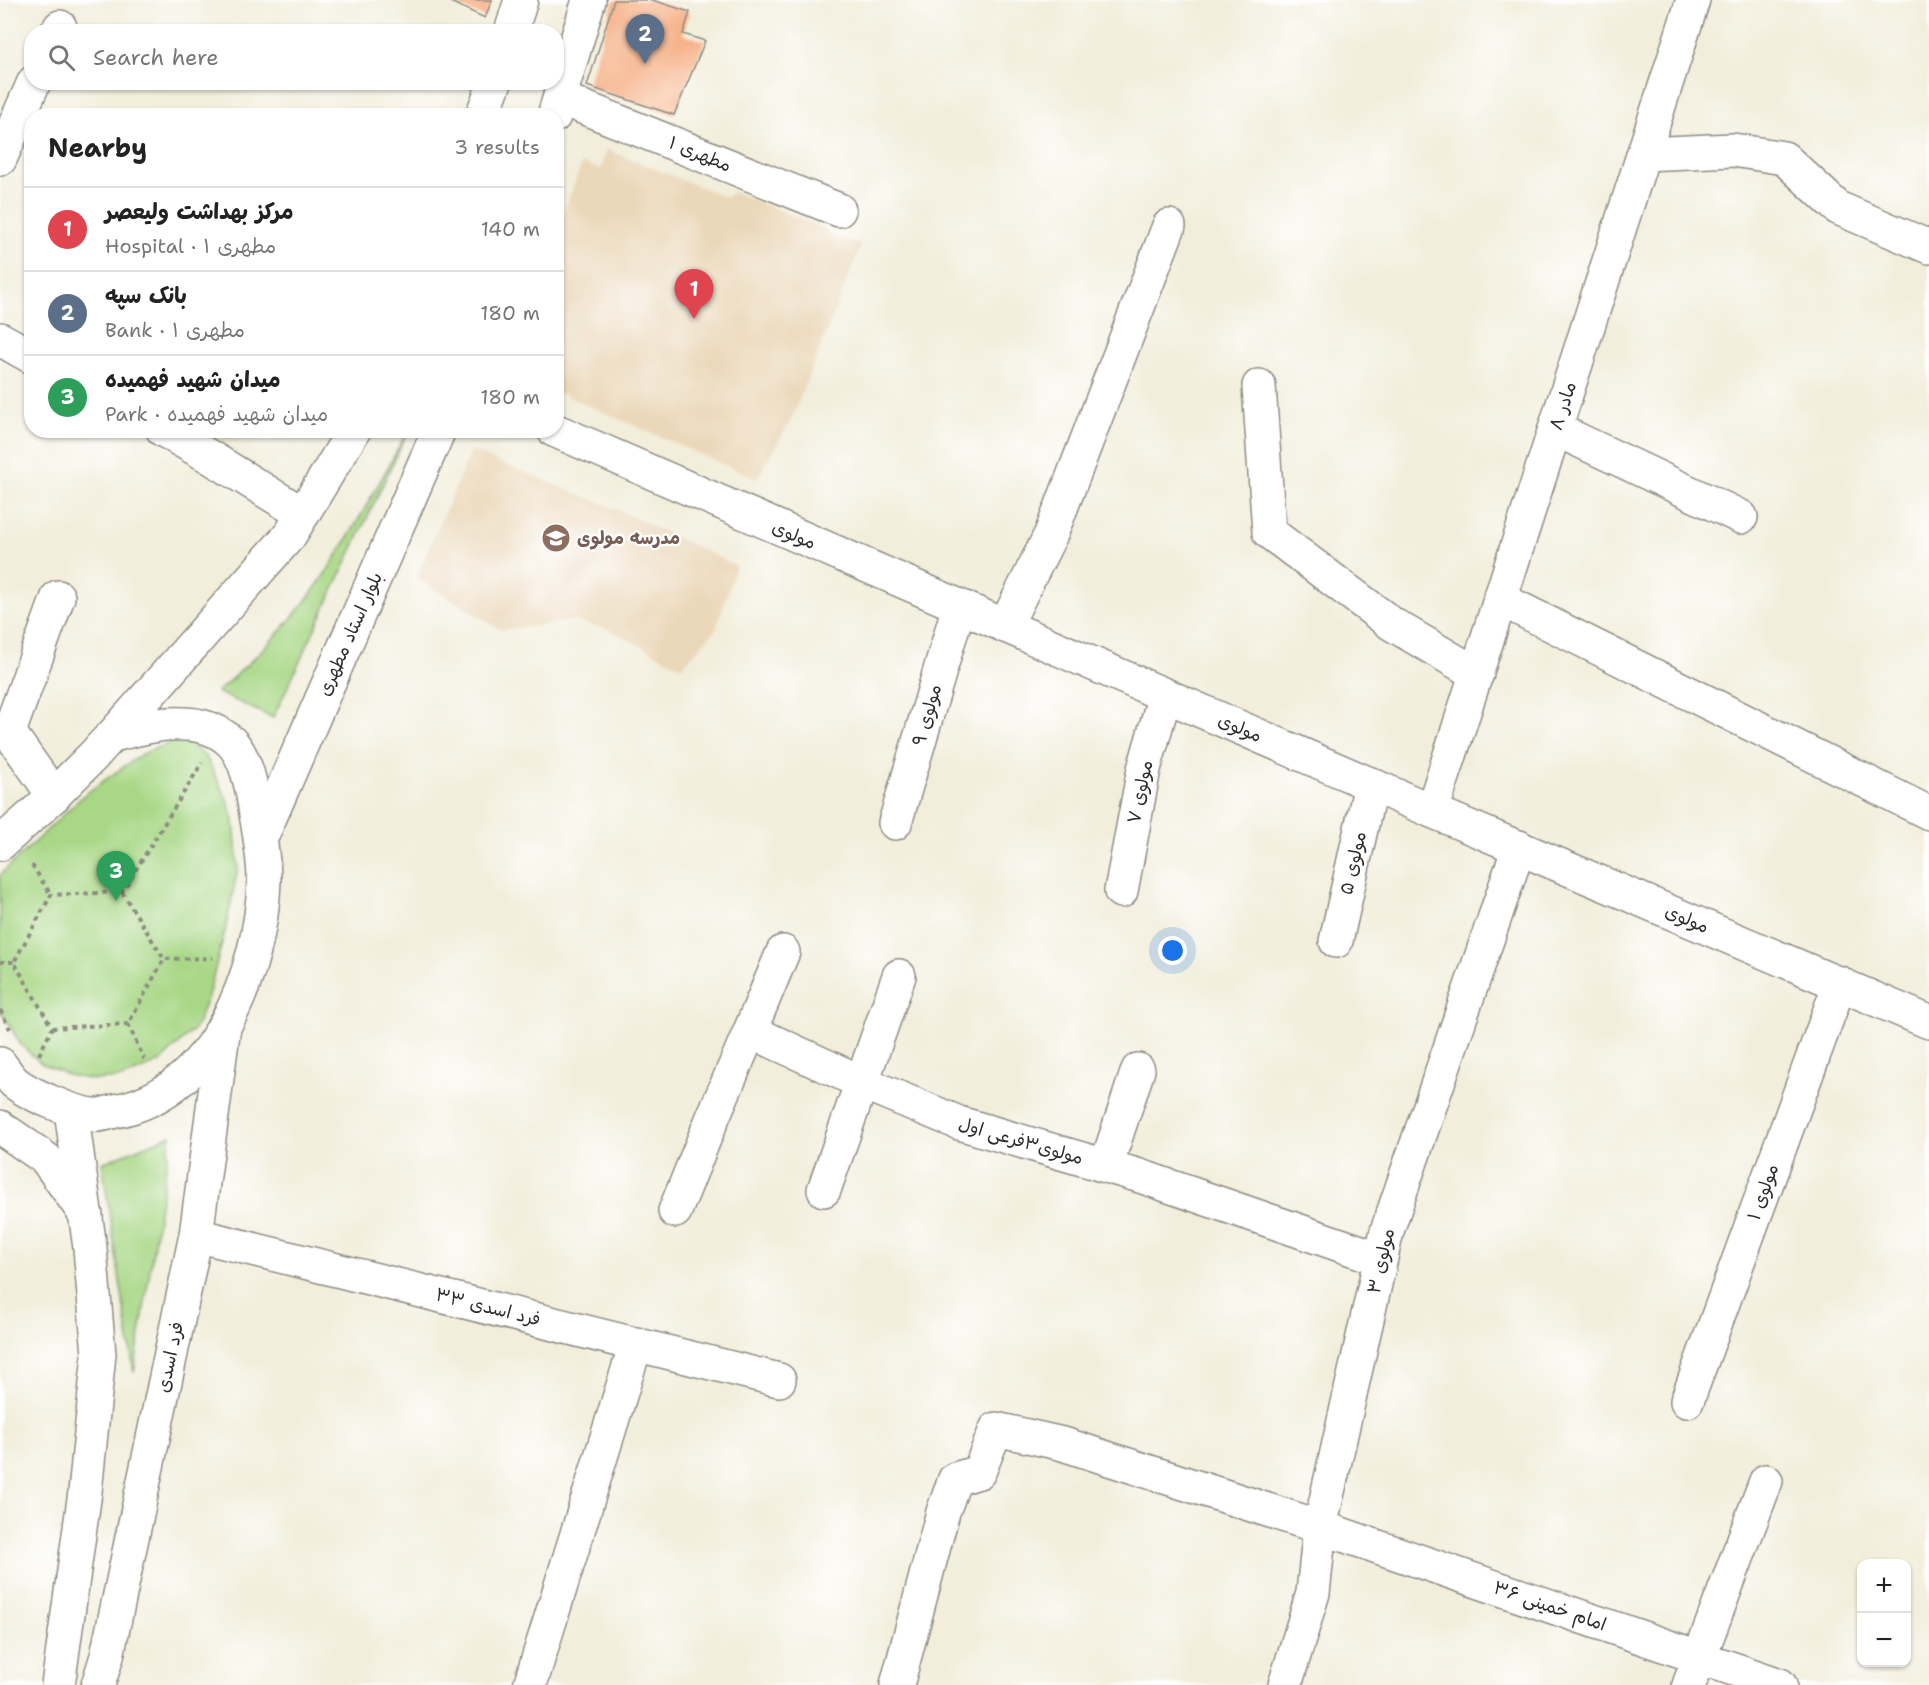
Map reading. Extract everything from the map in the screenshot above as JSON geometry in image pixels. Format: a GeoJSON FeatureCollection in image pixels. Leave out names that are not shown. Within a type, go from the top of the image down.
{"type":"FeatureCollection","features":[{"type":"Feature","properties":{"kind":"street"},"geometry":{"type":"LineString","coordinates":[[514,24],[521,0]]}},
{"type":"Feature","properties":{"kind":"street"},"geometry":{"type":"LineString","coordinates":[[564,84],[589,0]]}},
{"type":"Feature","properties":{"kind":"street","name":"مادر ۸"},"geometry":{"type":"LineString","coordinates":[[1432,811],[1693,0]]}},
{"type":"Feature","properties":{"kind":"street"},"geometry":{"type":"LineString","coordinates":[[0,159],[30,90]]}},
{"type":"Feature","properties":{"kind":"street"},"geometry":{"type":"LineString","coordinates":[[485,108],[492,90]]}},
{"type":"Feature","properties":{"kind":"street"},"geometry":{"type":"LineString","coordinates":[[557,107],[562,90]]}},
{"type":"Feature","properties":{"kind":"street","name":"مطهری ۱"},"geometry":{"type":"LineString","coordinates":[[564,110],[839,210]]}},
{"type":"Feature","properties":{"kind":"street"},"geometry":{"type":"LineString","coordinates":[[1644,154],[1733,150],[1784,158],[1838,208],[1929,247]]}},
{"type":"Feature","properties":{"kind":"street"},"geometry":{"type":"LineString","coordinates":[[1005,626],[1051,534],[1169,226]]}},
{"type":"Feature","properties":{"kind":"street"},"geometry":{"type":"LineString","coordinates":[[0,339],[24,352]]}},
{"type":"Feature","properties":{"kind":"street"},"geometry":{"type":"LineString","coordinates":[[1259,386],[1269,532],[1392,624],[1476,674]]}},
{"type":"Feature","properties":{"kind":"street"},"geometry":{"type":"LineString","coordinates":[[1555,429],[1741,517]]}},
{"type":"Feature","properties":{"kind":"street","name":"مولوی"},"geometry":{"type":"LineString","coordinates":[[564,434],[1432,811],[1929,1022]]}},
{"type":"Feature","properties":{"kind":"street"},"geometry":{"type":"LineString","coordinates":[[177,438],[303,514]]}},
{"type":"Feature","properties":{"kind":"street"},"geometry":{"type":"LineString","coordinates":[[0,844],[54,796],[112,736],[290,535],[349,438]]}},
{"type":"Feature","properties":{"kind":"street","name":"بلوار استاد مطهری"},"geometry":{"type":"LineString","coordinates":[[261,838],[436,438]]}},
{"type":"Feature","properties":{"kind":"street"},"geometry":{"type":"LineString","coordinates":[[54,796],[9,732],[58,597]]}},
{"type":"Feature","properties":{"kind":"street"},"geometry":{"type":"LineString","coordinates":[[1500,599],[1929,813]]}},
{"type":"Feature","properties":{"kind":"street","name":"مولوی ۹"},"geometry":{"type":"LineString","coordinates":[[895,823],[959,606]]}},
{"type":"Feature","properties":{"kind":"street","name":"مولوی ۷"},"geometry":{"type":"LineString","coordinates":[[1121,891],[1144,769],[1165,695]]}},
{"type":"Feature","properties":{"kind":"street"},"geometry":{"type":"LineString","coordinates":[[5,1077],[46,1100],[71,1110],[94,1115],[126,1109],[163,1093],[187,1074],[208,1051],[224,1026],[255,951],[264,879],[261,838],[252,787],[245,767],[232,744],[213,729],[190,723],[163,724],[112,736]]}},
{"type":"Feature","properties":{"kind":"street","name":"مولوی ۵"},"geometry":{"type":"LineString","coordinates":[[1336,941],[1371,784]]}},
{"type":"Feature","properties":{"kind":"street","name":"مولوی ۳"},"geometry":{"type":"LineString","coordinates":[[1285,1685],[1313,1593],[1320,1527],[1387,1231],[1518,848]]}},
{"type":"Feature","properties":{"kind":"street"},"geometry":{"type":"LineString","coordinates":[[675,1211],[783,952]]}},
{"type":"Feature","properties":{"kind":"street"},"geometry":{"type":"LineString","coordinates":[[824,1191],[899,976]]}},
{"type":"Feature","properties":{"kind":"street","name":"مولوی ۱"},"geometry":{"type":"LineString","coordinates":[[1687,1401],[1840,983]]}},
{"type":"Feature","properties":{"kind":"street","name":"فرد اسدی"},"geometry":{"type":"LineString","coordinates":[[98,1685],[196,1235],[224,1026]]}},
{"type":"Feature","properties":{"kind":"street","name":"مولوی۳فرعی اول"},"geometry":{"type":"LineString","coordinates":[[750,1031],[863,1083],[959,1123],[1140,1176],[1381,1259]]}},
{"type":"Feature","properties":{"kind":"street"},"geometry":{"type":"LineString","coordinates":[[1106,1166],[1138,1070]]}},
{"type":"Feature","properties":{"kind":"street"},"geometry":{"type":"LineString","coordinates":[[58,1685],[85,1492],[99,1354],[86,1215],[71,1110]]}},
{"type":"Feature","properties":{"kind":"street"},"geometry":{"type":"LineString","coordinates":[[0,1127],[46,1159],[86,1215]]}},
{"type":"Feature","properties":{"kind":"street","name":"فرد اسدی ۳۳"},"geometry":{"type":"LineString","coordinates":[[196,1235],[779,1380]]}},
{"type":"Feature","properties":{"kind":"street"},"geometry":{"type":"LineString","coordinates":[[530,1685],[636,1344]]}},
{"type":"Feature","properties":{"kind":"street","name":"امام خمینی ۳۶"},"geometry":{"type":"LineString","coordinates":[[897,1685],[943,1512],[955,1479],[979,1472],[996,1429],[1063,1444],[1320,1527],[1694,1671],[1780,1685]]}},
{"type":"Feature","properties":{"kind":"street"},"geometry":{"type":"LineString","coordinates":[[1694,1671],[1766,1481]]}},
{"type":"Feature","properties":{"kind":"path"},"geometry":{"type":"LineString","coordinates":[[122,891],[206,757]]}},
{"type":"Feature","properties":{"kind":"path"},"geometry":{"type":"LineString","coordinates":[[29,861],[51,895]]}},
{"type":"Feature","properties":{"kind":"path"},"geometry":{"type":"LineString","coordinates":[[51,895],[122,891]]}},
{"type":"Feature","properties":{"kind":"path"},"geometry":{"type":"LineString","coordinates":[[122,891],[164,959]]}},
{"type":"Feature","properties":{"kind":"path"},"geometry":{"type":"LineString","coordinates":[[14,962],[51,895]]}},
{"type":"Feature","properties":{"kind":"path"},"geometry":{"type":"LineString","coordinates":[[164,959],[218,958],[215,967]]}},
{"type":"Feature","properties":{"kind":"path"},"geometry":{"type":"LineString","coordinates":[[128,1024],[164,959]]}},
{"type":"Feature","properties":{"kind":"path"},"geometry":{"type":"LineString","coordinates":[[0,962],[14,962]]}},
{"type":"Feature","properties":{"kind":"path"},"geometry":{"type":"LineString","coordinates":[[14,962],[52,1028]]}},
{"type":"Feature","properties":{"kind":"path"},"geometry":{"type":"LineString","coordinates":[[0,1010],[12,1031]]}},
{"type":"Feature","properties":{"kind":"path"},"geometry":{"type":"LineString","coordinates":[[52,1028],[128,1024]]}},
{"type":"Feature","properties":{"kind":"path"},"geometry":{"type":"LineString","coordinates":[[128,1024],[148,1067]]}},
{"type":"Feature","properties":{"kind":"path"},"geometry":{"type":"LineString","coordinates":[[41,1063],[37,1059],[52,1028]]}},
{"type":"Feature","properties":{"kind":"shaded area"},"geometry":{"type":"Polygon","coordinates":[[[607,150],[726,197],[734,192],[827,229],[827,233],[861,246],[791,420],[757,479],[564,395],[564,211],[582,163],[601,169],[607,150]]]}},
{"type":"Feature","properties":{"kind":"shaded area","name":"مدرسه مولوی"},"geometry":{"type":"Polygon","coordinates":[[[471,451],[619,510],[736,566],[716,629],[682,667],[608,629],[574,621],[501,630],[416,578],[471,451]]]}},
{"type":"Feature","properties":{"kind":"green space"},"geometry":{"type":"Polygon","coordinates":[[[405,438],[273,718],[217,692],[273,639],[304,603],[333,562],[405,438]]]}},
{"type":"Feature","properties":{"kind":"green space"},"geometry":{"type":"Polygon","coordinates":[[[171,742],[189,743],[206,757],[228,801],[234,820],[238,868],[208,996],[196,1027],[160,1062],[122,1078],[95,1080],[71,1076],[41,1063],[21,1045],[0,1010],[0,875],[85,794],[142,754],[171,742]]]}},
{"type":"Feature","properties":{"kind":"green space"},"geometry":{"type":"Polygon","coordinates":[[[171,1135],[134,1373],[102,1163],[171,1135]]]}},
{"type":"Feature","properties":{"kind":"building"},"geometry":{"type":"Polygon","coordinates":[[[446,0],[492,0],[485,18],[446,0]]]}},
{"type":"Feature","properties":{"kind":"building"},"geometry":{"type":"Polygon","coordinates":[[[614,0],[652,0],[690,12],[683,34],[705,41],[674,115],[587,86],[614,0]]]}},
{"type":"Feature","properties":{"kind":"place","name":"بانک سپه"},"geometry":{"type":"Point","coordinates":[645,64]}},
{"type":"Feature","properties":{"kind":"place","name":"مرکز بهداشت ولیعصر"},"geometry":{"type":"Point","coordinates":[694,319]}},
{"type":"Feature","properties":{"kind":"place","name":"مدرسه مولوی"},"geometry":{"type":"Point","coordinates":[556,538]}},
{"type":"Feature","properties":{"kind":"place","name":"میدان شهید فهمیده"},"geometry":{"type":"Point","coordinates":[116,901]}}]}
